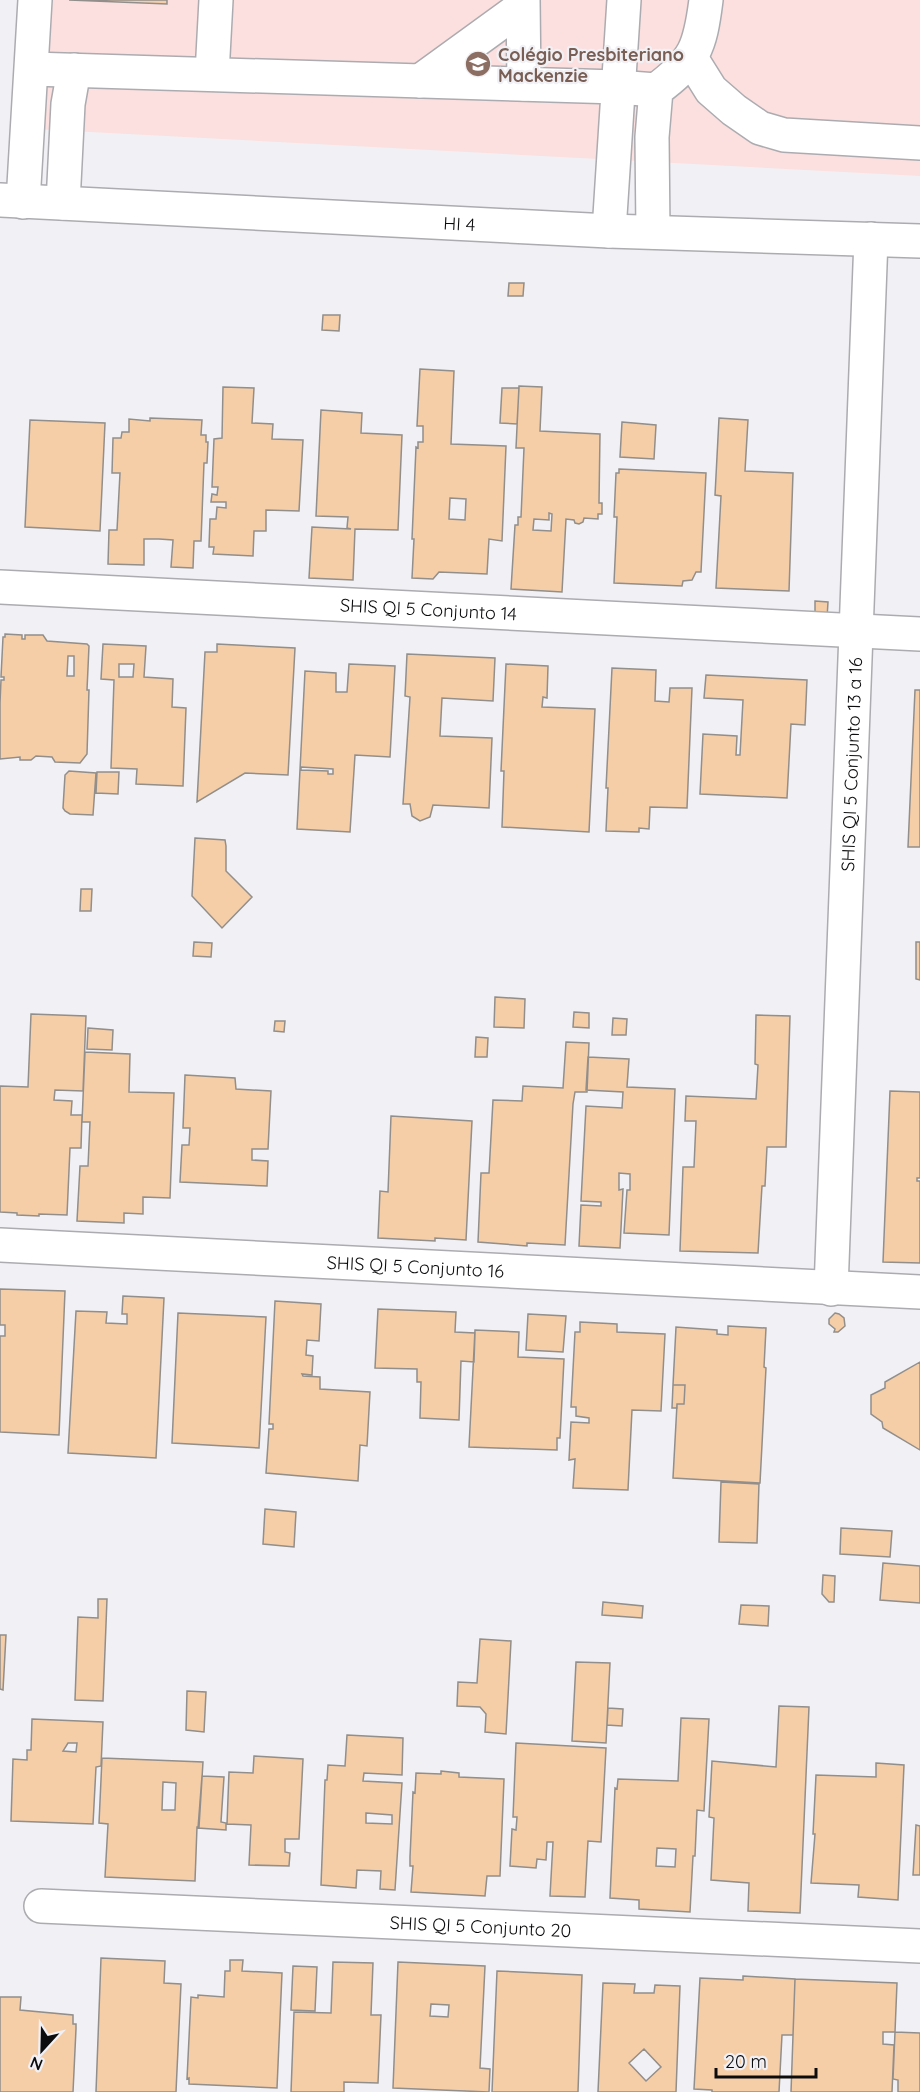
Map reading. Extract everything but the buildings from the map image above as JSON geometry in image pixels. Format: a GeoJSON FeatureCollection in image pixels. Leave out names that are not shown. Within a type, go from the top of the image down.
{"type":"FeatureCollection","features":[{"type":"Feature","properties":{"kind":"street"},"geometry":{"type":"LineString","coordinates":[[11,201],[32,69],[35,0]]}},
{"type":"Feature","properties":{"kind":"street"},"geometry":{"type":"LineString","coordinates":[[212,74],[216,0]]}},
{"type":"Feature","properties":{"kind":"street"},"geometry":{"type":"LineString","coordinates":[[609,231],[624,0]]}},
{"type":"Feature","properties":{"kind":"street"},"geometry":{"type":"LineString","coordinates":[[32,69],[656,90],[675,76],[691,58],[702,33],[706,0]]}},
{"type":"Feature","properties":{"kind":"street"},"geometry":{"type":"LineString","coordinates":[[420,81],[523,4]]}},
{"type":"Feature","properties":{"kind":"street"},"geometry":{"type":"LineString","coordinates":[[523,4],[524,84]]}},
{"type":"Feature","properties":{"kind":"street"},"geometry":{"type":"LineString","coordinates":[[691,58],[711,90],[760,128],[784,135],[920,143]]}},
{"type":"Feature","properties":{"kind":"street"},"geometry":{"type":"LineString","coordinates":[[63,204],[68,104],[74,70]]}},
{"type":"Feature","properties":{"kind":"street"},"geometry":{"type":"LineString","coordinates":[[653,232],[652,137],[656,90]]}},
{"type":"Feature","properties":{"kind":"street","name":"HI 4"},"geometry":{"type":"LineString","coordinates":[[11,201],[609,231],[920,241]]}},
{"type":"Feature","properties":{"kind":"street","name":"SHIS QI 5 Conjunto 13 a 16"},"geometry":{"type":"LineString","coordinates":[[831,1288],[871,239]]}},
{"type":"Feature","properties":{"kind":"street","name":"SHIS QI 5 Conjunto 14"},"geometry":{"type":"LineString","coordinates":[[0,587],[920,634]]}},
{"type":"Feature","properties":{"kind":"street","name":"SHIS QI 5 Conjunto 16"},"geometry":{"type":"LineString","coordinates":[[0,1245],[920,1292]]}},
{"type":"Feature","properties":{"kind":"street","name":"SHIS QI 5 Conjunto 20"},"geometry":{"type":"LineString","coordinates":[[41,1906],[920,1946]]}},
{"type":"Feature","properties":{"kind":"shaded area","name":"Colégio Presbiteriano Mackenzie"},"geometry":{"type":"Polygon","coordinates":[[[40,0],[920,0],[920,176],[33,129],[40,0]]]}},
{"type":"Feature","properties":{"kind":"place","name":"Colégio Presbiteriano Mackenzie"},"geometry":{"type":"Point","coordinates":[478,64]}}]}
